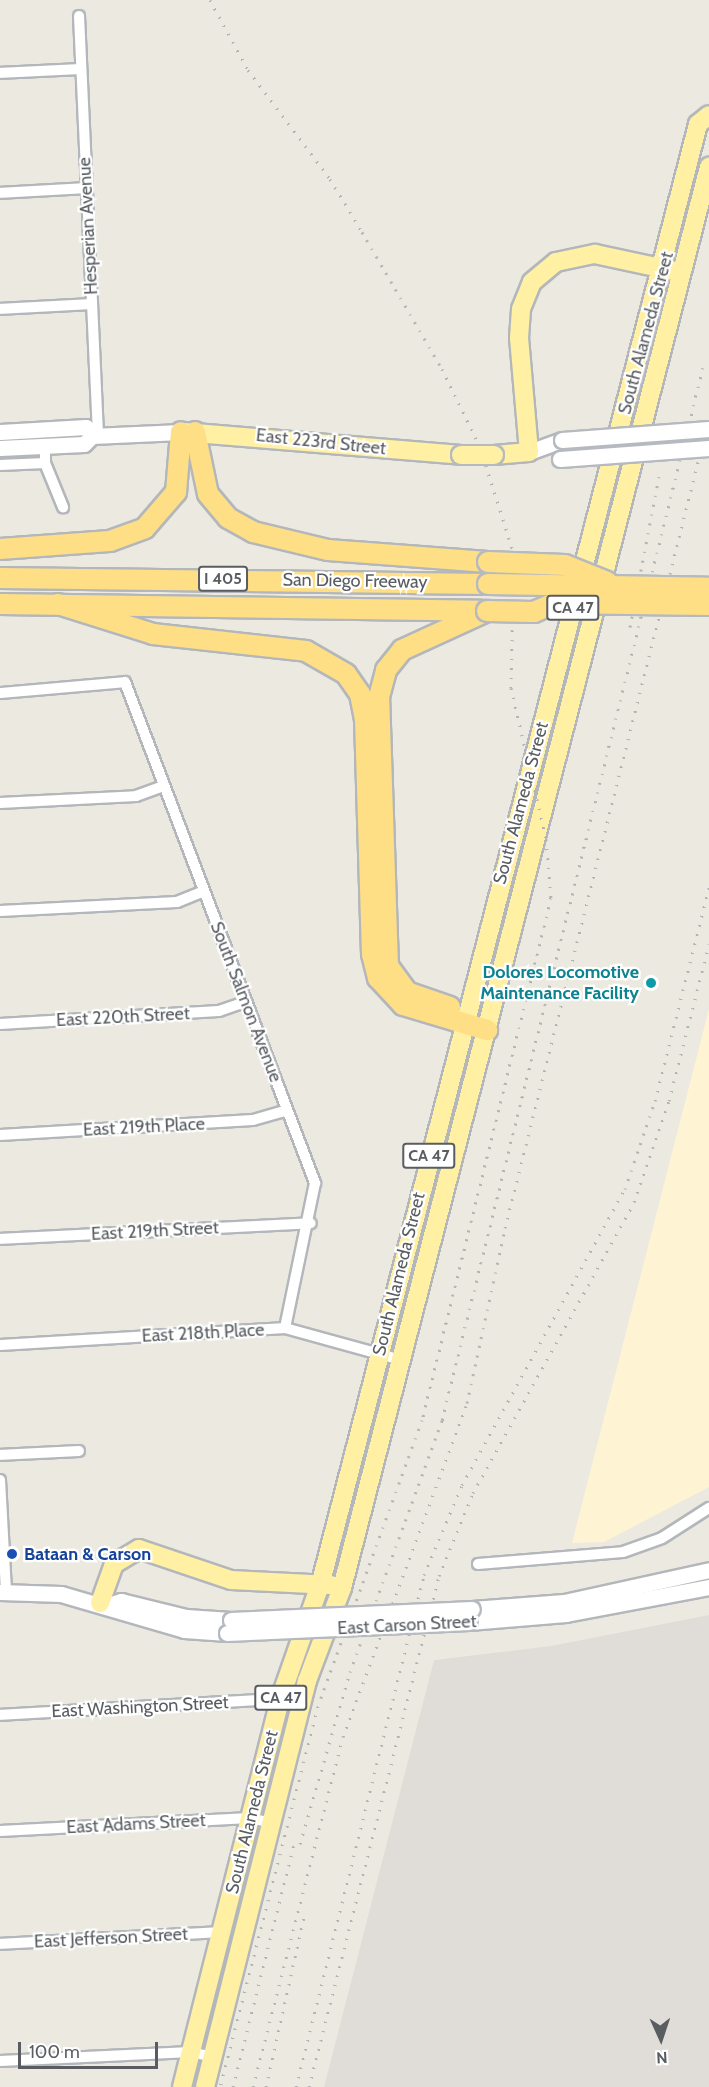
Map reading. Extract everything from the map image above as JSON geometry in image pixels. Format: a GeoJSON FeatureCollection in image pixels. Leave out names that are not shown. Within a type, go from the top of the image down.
{"type":"FeatureCollection","features":[{"type":"Feature","properties":{"kind":"highway"},"geometry":{"type":"LineString","coordinates":[[0,549],[110,541],[146,528],[176,492],[188,432]]}},
{"type":"Feature","properties":{"kind":"highway"},"geometry":{"type":"LineString","coordinates":[[188,432],[207,494],[228,518],[253,532],[328,550],[488,562],[565,565],[621,587]]}},
{"type":"Feature","properties":{"kind":"highway","name":"San Diego Freeway"},"geometry":{"type":"LineString","coordinates":[[0,578],[446,583],[534,612],[709,615]]}},
{"type":"Feature","properties":{"kind":"highway","name":"San Diego Freeway"},"geometry":{"type":"LineString","coordinates":[[0,604],[432,610],[488,596],[621,587],[709,588]]}},
{"type":"Feature","properties":{"kind":"highway"},"geometry":{"type":"LineString","coordinates":[[0,594],[31,604]]}},
{"type":"Feature","properties":{"kind":"highway"},"geometry":{"type":"LineString","coordinates":[[464,1018],[407,992],[394,979],[387,956],[379,697],[394,659],[488,596],[709,597]]}},
{"type":"Feature","properties":{"kind":"highway"},"geometry":{"type":"LineString","coordinates":[[534,612],[554,603],[709,605]]}},
{"type":"Feature","properties":{"kind":"highway"},"geometry":{"type":"LineString","coordinates":[[58,604],[153,634],[306,651],[346,674],[360,694],[365,719],[374,968],[383,987],[403,1005],[489,1024]]}},
{"type":"Feature","properties":{"kind":"main road","name":"South Alameda Street"},"geometry":{"type":"LineString","coordinates":[[182,2087],[280,1699],[321,1581],[464,1018],[699,124],[709,115]]}},
{"type":"Feature","properties":{"kind":"main road","name":"South Alameda Street"},"geometry":{"type":"LineString","coordinates":[[205,2087],[307,1681],[342,1588],[685,274],[709,167]]}},
{"type":"Feature","properties":{"kind":"main road"},"geometry":{"type":"LineString","coordinates":[[685,274],[595,254],[556,262],[532,282],[521,309],[519,338],[537,451],[560,459],[709,448]]}},
{"type":"Feature","properties":{"kind":"main road"},"geometry":{"type":"LineString","coordinates":[[0,432],[86,427],[95,436],[84,444],[0,448]]}},
{"type":"Feature","properties":{"kind":"main road","name":"East 223rd Street"},"geometry":{"type":"LineString","coordinates":[[95,436],[188,432],[460,455],[494,455],[537,451],[562,440],[709,429]]}},
{"type":"Feature","properties":{"kind":"main road"},"geometry":{"type":"LineString","coordinates":[[104,1604],[114,1564],[139,1549],[242,1582],[321,1581],[342,1588]]}},
{"type":"Feature","properties":{"kind":"main road","name":"East Carson Street"},"geometry":{"type":"LineString","coordinates":[[470,1615],[564,1602],[709,1570]]}},
{"type":"Feature","properties":{"kind":"main road","name":"East Carson Street"},"geometry":{"type":"LineString","coordinates":[[3,1592],[42,1592],[104,1604],[122,1600],[229,1627],[470,1615],[566,1614],[709,1587]]}},
{"type":"Feature","properties":{"kind":"street","name":"Hesperian Avenue"},"geometry":{"type":"LineString","coordinates":[[79,16],[92,304],[95,436]]}},
{"type":"Feature","properties":{"kind":"street"},"geometry":{"type":"LineString","coordinates":[[0,73],[81,69]]}},
{"type":"Feature","properties":{"kind":"street"},"geometry":{"type":"LineString","coordinates":[[0,193],[87,188]]}},
{"type":"Feature","properties":{"kind":"street"},"geometry":{"type":"LineString","coordinates":[[0,309],[92,304]]}},
{"type":"Feature","properties":{"kind":"street"},"geometry":{"type":"LineString","coordinates":[[45,446],[45,463],[63,507]]}},
{"type":"Feature","properties":{"kind":"street"},"geometry":{"type":"LineString","coordinates":[[0,465],[45,463]]}},
{"type":"Feature","properties":{"kind":"street","name":"South Salmon Avenue"},"geometry":{"type":"LineString","coordinates":[[0,693],[125,682],[315,1183],[311,1223],[285,1328]]}},
{"type":"Feature","properties":{"kind":"street"},"geometry":{"type":"LineString","coordinates":[[0,802],[136,796],[164,786]]}},
{"type":"Feature","properties":{"kind":"street"},"geometry":{"type":"LineString","coordinates":[[0,911],[177,902],[204,891]]}},
{"type":"Feature","properties":{"kind":"street","name":"East 220th Street"},"geometry":{"type":"LineString","coordinates":[[0,1024],[219,1011],[245,1002]]}},
{"type":"Feature","properties":{"kind":"street","name":"East 219th Place"},"geometry":{"type":"LineString","coordinates":[[0,1135],[253,1120],[287,1110]]}},
{"type":"Feature","properties":{"kind":"street","name":"East 219th Street"},"geometry":{"type":"LineString","coordinates":[[0,1239],[311,1223]]}},
{"type":"Feature","properties":{"kind":"street","name":"East 218th Place"},"geometry":{"type":"LineString","coordinates":[[0,1345],[285,1328],[401,1360]]}},
{"type":"Feature","properties":{"kind":"street"},"geometry":{"type":"LineString","coordinates":[[0,1455],[79,1451]]}},
{"type":"Feature","properties":{"kind":"street"},"geometry":{"type":"LineString","coordinates":[[0,1480],[3,1592]]}},
{"type":"Feature","properties":{"kind":"street"},"geometry":{"type":"LineString","coordinates":[[478,1564],[610,1555],[662,1538],[709,1508]]}},
{"type":"Feature","properties":{"kind":"street","name":"East Washington Street"},"geometry":{"type":"LineString","coordinates":[[0,1715],[280,1699]]}},
{"type":"Feature","properties":{"kind":"street","name":"East Adams Street"},"geometry":{"type":"LineString","coordinates":[[0,1831],[250,1818],[272,1823]]}},
{"type":"Feature","properties":{"kind":"street","name":"East Jefferson Street"},"geometry":{"type":"LineString","coordinates":[[0,1944],[222,1932]]}},
{"type":"Feature","properties":{"kind":"street"},"geometry":{"type":"LineString","coordinates":[[0,2061],[191,2052],[212,2056]]}},
{"type":"Feature","properties":{"kind":"shaded area"},"geometry":{"type":"Polygon","coordinates":[[[709,1009],[709,1487],[604,1542],[572,1543],[709,1009]]]}},
{"type":"Feature","properties":{"kind":"shaded area"},"geometry":{"type":"Polygon","coordinates":[[[709,1615],[709,2087],[324,2087],[434,1660],[551,1646],[709,1615]]]}},
{"type":"Feature","properties":{"kind":"railway"},"geometry":{"type":"LineString","coordinates":[[210,0],[248,70],[330,179],[442,369],[480,447],[514,554],[511,688],[546,839],[551,898],[422,1420],[318,1706],[220,2087]]}},
{"type":"Feature","properties":{"kind":"railway"},"geometry":{"type":"LineString","coordinates":[[300,1844],[350,1672],[442,1420],[703,367]]}},
{"type":"Feature","properties":{"kind":"railway"},"geometry":{"type":"LineString","coordinates":[[253,2087],[343,1737],[467,1403],[505,1228],[709,418]]}},
{"type":"Feature","properties":{"kind":"railway"},"geometry":{"type":"LineString","coordinates":[[630,627],[659,477]]}},
{"type":"Feature","properties":{"kind":"railway"},"geometry":{"type":"LineString","coordinates":[[296,2087],[424,1575],[462,1485],[625,1189],[655,1101],[709,888]]}},
{"type":"Feature","properties":{"kind":"railway"},"geometry":{"type":"LineString","coordinates":[[309,2087],[439,1576],[473,1493],[634,1202],[669,1101],[709,944]]}},
{"type":"Feature","properties":{"kind":"railway"},"geometry":{"type":"LineString","coordinates":[[233,2087],[294,1844]]}},
{"type":"Feature","properties":{"kind":"railway"},"geometry":{"type":"LineString","coordinates":[[266,2087],[304,1917]]}},
{"type":"Feature","properties":{"kind":"place","name":"Dolores Locomotive Maintenance Facility"},"geometry":{"type":"Point","coordinates":[651,983]}},
{"type":"Feature","properties":{"kind":"place","name":"Bataan & Carson"},"geometry":{"type":"Point","coordinates":[12,1554]}}]}
